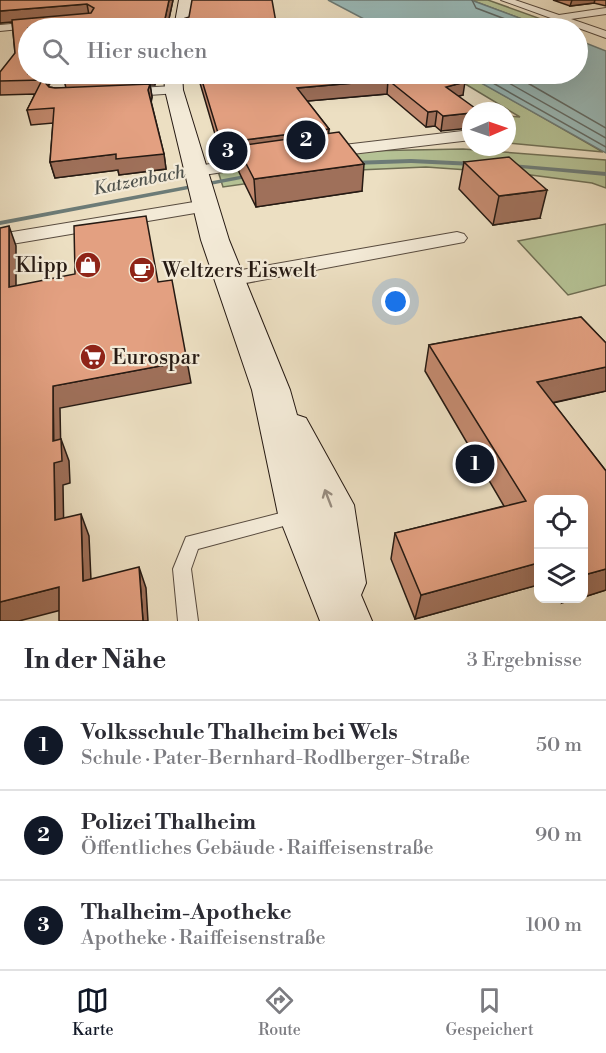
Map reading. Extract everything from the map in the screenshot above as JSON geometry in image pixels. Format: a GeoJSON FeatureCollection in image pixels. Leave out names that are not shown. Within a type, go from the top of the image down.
{"type":"FeatureCollection","features":[{"type":"Feature","properties":{"kind":"main road"},"geometry":{"type":"LineString","coordinates":[[183,18],[186,0]]}},
{"type":"Feature","properties":{"kind":"main road"},"geometry":{"type":"LineString","coordinates":[[174,84],[214,240],[271,390],[301,514],[345,619]]}},
{"type":"Feature","properties":{"kind":"main road"},"geometry":{"type":"LineString","coordinates":[[271,390],[331,505],[345,619]]}},
{"type":"Feature","properties":{"kind":"street"},"geometry":{"type":"LineString","coordinates":[[506,0],[558,18],[606,11]]}},
{"type":"Feature","properties":{"kind":"street"},"geometry":{"type":"LineString","coordinates":[[0,28],[18,26]]}},
{"type":"Feature","properties":{"kind":"street"},"geometry":{"type":"LineString","coordinates":[[588,29],[606,35]]}},
{"type":"Feature","properties":{"kind":"street"},"geometry":{"type":"LineString","coordinates":[[57,84],[54,92],[59,96],[99,94],[156,84]]}},
{"type":"Feature","properties":{"kind":"street"},"geometry":{"type":"LineString","coordinates":[[0,240],[201,189],[291,157],[462,136]]}},
{"type":"Feature","properties":{"kind":"street"},"geometry":{"type":"LineString","coordinates":[[230,279],[457,238]]}},
{"type":"Feature","properties":{"kind":"lane"},"geometry":{"type":"LineString","coordinates":[[111,188],[201,189]]}},
{"type":"Feature","properties":{"kind":"lane"},"geometry":{"type":"LineString","coordinates":[[188,621],[182,569],[192,543],[301,514]]}},
{"type":"Feature","properties":{"kind":"green space"},"geometry":{"type":"Polygon","coordinates":[[[471,0],[488,0],[538,18],[519,18],[471,0]]]}},
{"type":"Feature","properties":{"kind":"green space"},"geometry":{"type":"Polygon","coordinates":[[[465,84],[484,84],[516,102],[495,102],[465,84]]]}},
{"type":"Feature","properties":{"kind":"green space"},"geometry":{"type":"Polygon","coordinates":[[[516,102],[603,152],[516,144],[516,117],[520,117],[516,115],[516,102]]]}},
{"type":"Feature","properties":{"kind":"green space"},"geometry":{"type":"Polygon","coordinates":[[[462,149],[462,156],[516,156],[516,153],[606,160],[606,188],[592,183],[523,174],[426,167],[336,171],[223,187],[218,171],[361,151],[462,149]]]}},
{"type":"Feature","properties":{"kind":"green space"},"geometry":{"type":"Polygon","coordinates":[[[606,224],[606,285],[568,295],[518,241],[606,224]]]}},
{"type":"Feature","properties":{"kind":"water"},"geometry":{"type":"Polygon","coordinates":[[[328,0],[471,0],[519,18],[362,18],[328,0]]]}},
{"type":"Feature","properties":{"kind":"water"},"geometry":{"type":"Polygon","coordinates":[[[588,44],[606,51],[606,153],[483,84],[588,84],[588,44]]]}},
{"type":"Feature","properties":{"kind":"building"},"geometry":{"type":"Polygon","coordinates":[[[0,0],[169,0],[165,18],[35,18],[91,13],[94,8],[87,4],[0,11],[0,0]]]}},
{"type":"Feature","properties":{"kind":"building"},"geometry":{"type":"Polygon","coordinates":[[[192,0],[272,0],[275,18],[186,18],[189,17],[192,0]]]}},
{"type":"Feature","properties":{"kind":"building"},"geometry":{"type":"Polygon","coordinates":[[[18,19],[18,81],[0,81],[0,72],[15,53],[12,20],[18,19]]]}},
{"type":"Feature","properties":{"kind":"building"},"geometry":{"type":"Polygon","coordinates":[[[40,84],[55,88],[150,84],[148,90],[164,154],[116,159],[116,154],[50,162],[54,108],[27,110],[40,84]]]}},
{"type":"Feature","properties":{"kind":"building"},"geometry":{"type":"Polygon","coordinates":[[[203,84],[342,84],[297,88],[329,129],[221,143],[203,84]]]}},
{"type":"Feature","properties":{"kind":"building"},"geometry":{"type":"Polygon","coordinates":[[[393,84],[457,84],[446,87],[467,102],[462,102],[462,114],[443,116],[437,111],[428,112],[393,84]]]}},
{"type":"Feature","properties":{"kind":"building"},"geometry":{"type":"Polygon","coordinates":[[[339,132],[364,164],[254,179],[237,146],[339,132]]]}},
{"type":"Feature","properties":{"kind":"building"},"geometry":{"type":"Polygon","coordinates":[[[509,157],[547,190],[499,196],[464,162],[509,157]]]}},
{"type":"Feature","properties":{"kind":"building"},"geometry":{"type":"Polygon","coordinates":[[[146,216],[158,282],[172,280],[187,361],[53,386],[53,441],[61,439],[62,461],[54,463],[55,520],[81,514],[83,581],[139,567],[143,621],[59,621],[59,587],[0,602],[0,228],[9,226],[9,287],[75,274],[74,226],[146,216]]]}},
{"type":"Feature","properties":{"kind":"building"},"geometry":{"type":"Polygon","coordinates":[[[581,317],[606,343],[606,367],[537,382],[606,471],[606,569],[588,574],[588,495],[534,495],[534,564],[421,595],[395,533],[526,501],[429,345],[581,317]]]}},
{"type":"Feature","properties":{"kind":"waterway","name":"Katzenbach"},"geometry":{"type":"LineString","coordinates":[[352,163],[411,161],[474,164]]}},
{"type":"Feature","properties":{"kind":"waterway","name":"Katzenbach"},"geometry":{"type":"LineString","coordinates":[[511,166],[606,174]]}},
{"type":"Feature","properties":{"kind":"waterway","name":"Katzenbach"},"geometry":{"type":"LineString","coordinates":[[0,223],[250,176]]}},
{"type":"Feature","properties":{"kind":"place","name":"Polizei Thalheim"},"geometry":{"type":"Point","coordinates":[306,140]}},
{"type":"Feature","properties":{"kind":"place","name":"Thalheim-Apotheke"},"geometry":{"type":"Point","coordinates":[228,151]}},
{"type":"Feature","properties":{"kind":"place","name":"Klipp"},"geometry":{"type":"Point","coordinates":[88,265]}},
{"type":"Feature","properties":{"kind":"place","name":"Weltzers Eiswelt"},"geometry":{"type":"Point","coordinates":[142,270]}},
{"type":"Feature","properties":{"kind":"place","name":"Eurospar"},"geometry":{"type":"Point","coordinates":[93,357]}},
{"type":"Feature","properties":{"kind":"place","name":"Volksschule Thalheim bei Wels"},"geometry":{"type":"Point","coordinates":[475,464]}}]}
